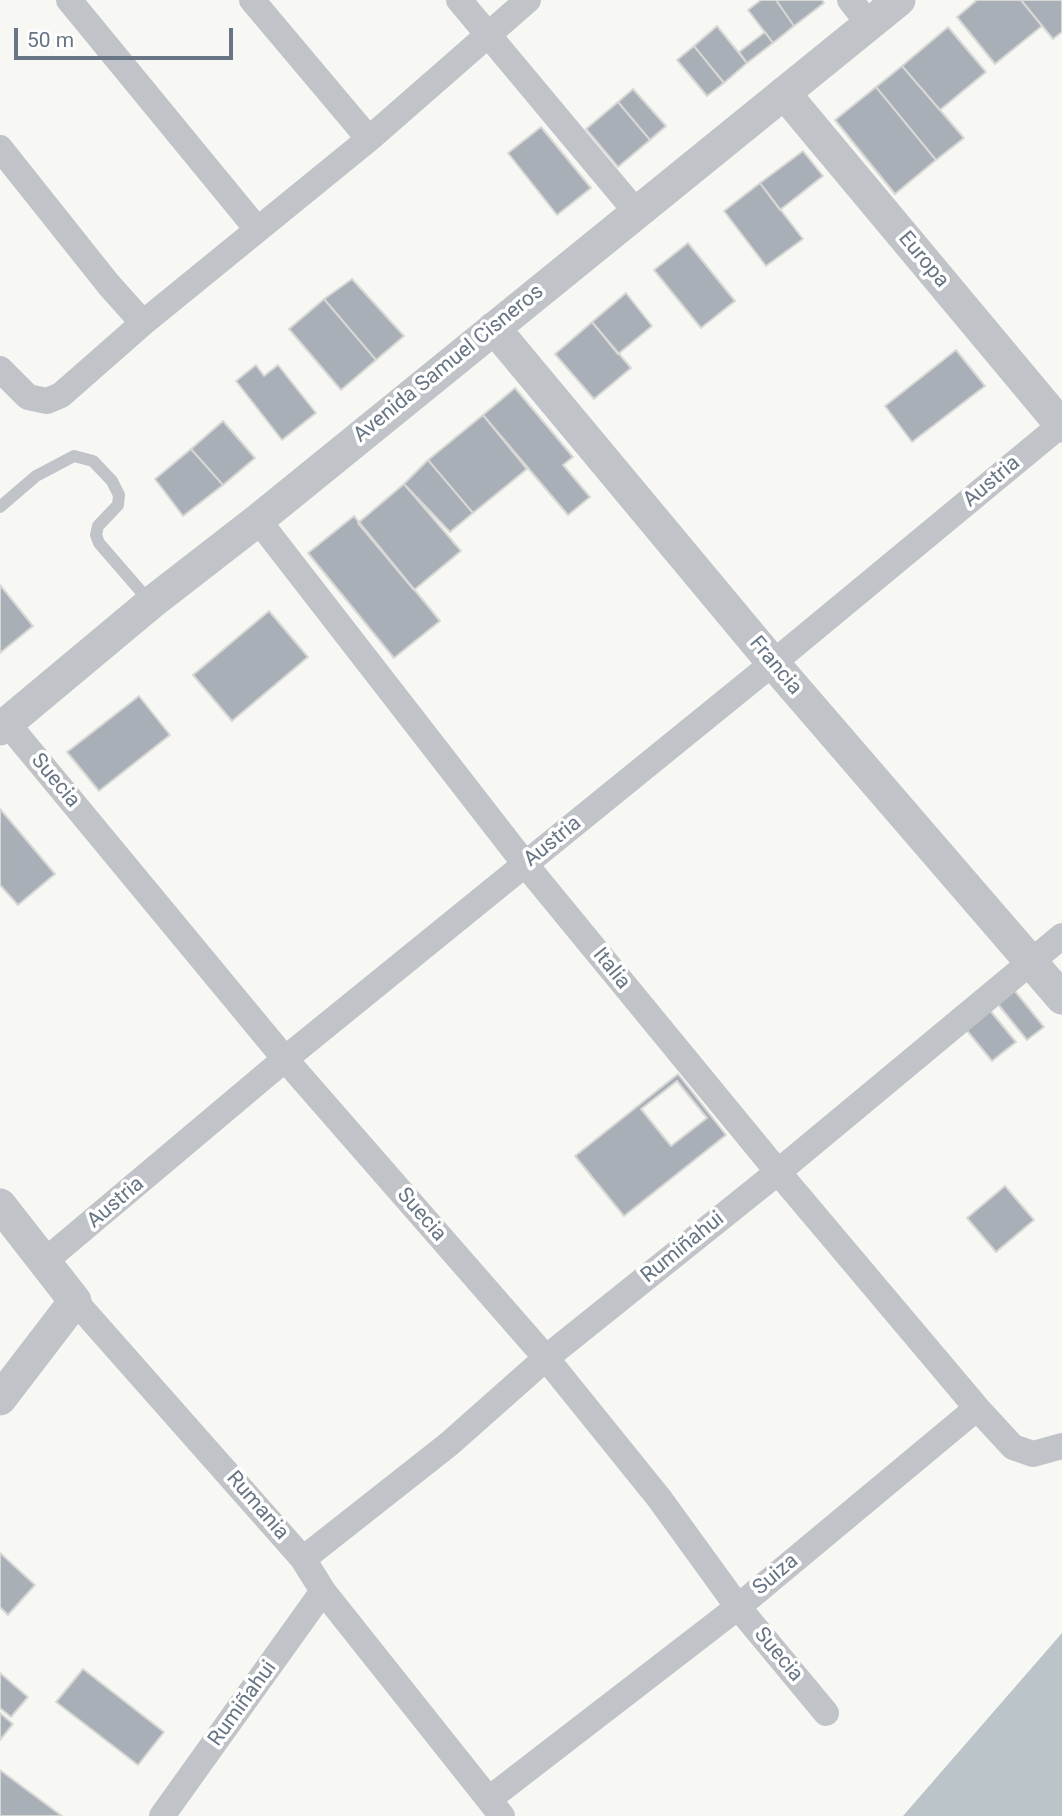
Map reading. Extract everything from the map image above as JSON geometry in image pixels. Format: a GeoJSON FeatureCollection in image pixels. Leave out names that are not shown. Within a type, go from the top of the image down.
{"type":"FeatureCollection","features":[{"type":"Feature","properties":{"kind":"street"},"geometry":{"type":"LineString","coordinates":[[69,0],[257,229]]}},
{"type":"Feature","properties":{"kind":"street"},"geometry":{"type":"LineString","coordinates":[[252,0],[369,139]]}},
{"type":"Feature","properties":{"kind":"street"},"geometry":{"type":"LineString","coordinates":[[459,0],[637,213]]}},
{"type":"Feature","properties":{"kind":"street"},"geometry":{"type":"LineString","coordinates":[[0,369],[28,397],[39,401],[53,400],[61,396],[143,323],[369,139],[528,0]]}},
{"type":"Feature","properties":{"kind":"street","name":"Avenida Samuel Cisneros"},"geometry":{"type":"LineString","coordinates":[[4,726],[151,603],[258,520],[784,93],[859,12],[899,0]]}},
{"type":"Feature","properties":{"kind":"street","name":"Europa"},"geometry":{"type":"LineString","coordinates":[[784,93],[1062,425]]}},
{"type":"Feature","properties":{"kind":"street"},"geometry":{"type":"LineString","coordinates":[[0,148],[109,285],[143,323]]}},
{"type":"Feature","properties":{"kind":"street","name":"Francia"},"geometry":{"type":"LineString","coordinates":[[494,328],[773,663],[1028,962],[1062,998]]}},
{"type":"Feature","properties":{"kind":"street","name":"Austria"},"geometry":{"type":"LineString","coordinates":[[46,1261],[285,1059],[1062,425]]}},
{"type":"Feature","properties":{"kind":"street","name":"Italia"},"geometry":{"type":"LineString","coordinates":[[258,520],[525,864],[778,1172],[977,1408]]}},
{"type":"Feature","properties":{"kind":"street","name":"Suecia"},"geometry":{"type":"LineString","coordinates":[[4,726],[285,1059],[546,1358],[659,1498],[738,1606],[826,1713]]}},
{"type":"Feature","properties":{"kind":"street","name":"Rumiñahui"},"geometry":{"type":"LineString","coordinates":[[303,1559],[449,1444],[546,1358],[778,1172],[1062,936]]}},
{"type":"Feature","properties":{"kind":"street","name":"Rumania"},"geometry":{"type":"LineString","coordinates":[[0,1205],[75,1301],[303,1559],[323,1591],[496,1807]]}},
{"type":"Feature","properties":{"kind":"street"},"geometry":{"type":"LineString","coordinates":[[0,1399],[75,1301]]}},
{"type":"Feature","properties":{"kind":"street"},"geometry":{"type":"LineString","coordinates":[[977,1408],[1013,1447],[1033,1454],[1062,1446]]}},
{"type":"Feature","properties":{"kind":"street","name":"Suiza"},"geometry":{"type":"LineString","coordinates":[[496,1807],[977,1408]]}},
{"type":"Feature","properties":{"kind":"street","name":"Rumiñahui"},"geometry":{"type":"LineString","coordinates":[[162,1816],[323,1591]]}},
{"type":"Feature","properties":{"kind":"lane"},"geometry":{"type":"LineString","coordinates":[[0,507],[36,476],[74,456],[93,461],[112,481],[119,495],[118,505],[98,526],[96,535],[99,543],[151,603]]}},
{"type":"Feature","properties":{"kind":"shaded area"},"geometry":{"type":"Polygon","coordinates":[[[1062,1633],[1062,1816],[903,1816],[1062,1633]]]}},
{"type":"Feature","properties":{"kind":"building"},"geometry":{"type":"Polygon","coordinates":[[[761,0],[776,0],[794,26],[773,43],[748,10],[761,0]]]}},
{"type":"Feature","properties":{"kind":"building"},"geometry":{"type":"Polygon","coordinates":[[[776,0],[822,0],[824,3],[794,26],[776,0]]]}},
{"type":"Feature","properties":{"kind":"building"},"geometry":{"type":"Polygon","coordinates":[[[977,0],[1021,0],[1042,26],[995,64],[957,17],[977,0]]]}},
{"type":"Feature","properties":{"kind":"building"},"geometry":{"type":"Polygon","coordinates":[[[1021,0],[1062,0],[1062,32],[1053,39],[1021,0]]]}},
{"type":"Feature","properties":{"kind":"building"},"geometry":{"type":"Polygon","coordinates":[[[717,26],[747,63],[724,83],[694,46],[717,26]]]}},
{"type":"Feature","properties":{"kind":"building"},"geometry":{"type":"Polygon","coordinates":[[[948,27],[986,72],[940,110],[902,66],[948,27]]]}},
{"type":"Feature","properties":{"kind":"building"},"geometry":{"type":"Polygon","coordinates":[[[765,32],[773,43],[747,63],[739,52],[765,32]]]}},
{"type":"Feature","properties":{"kind":"building"},"geometry":{"type":"Polygon","coordinates":[[[694,46],[724,83],[707,96],[677,60],[694,46]]]}},
{"type":"Feature","properties":{"kind":"building"},"geometry":{"type":"Polygon","coordinates":[[[902,66],[964,138],[936,160],[876,87],[902,66]]]}},
{"type":"Feature","properties":{"kind":"building"},"geometry":{"type":"Polygon","coordinates":[[[876,87],[936,160],[895,194],[835,120],[876,87]]]}},
{"type":"Feature","properties":{"kind":"building"},"geometry":{"type":"Polygon","coordinates":[[[633,89],[666,126],[650,140],[618,102],[633,89]]]}},
{"type":"Feature","properties":{"kind":"building"},"geometry":{"type":"Polygon","coordinates":[[[618,102],[650,140],[618,167],[586,129],[618,102]]]}},
{"type":"Feature","properties":{"kind":"building"},"geometry":{"type":"Polygon","coordinates":[[[541,127],[591,188],[557,215],[508,153],[541,127]]]}},
{"type":"Feature","properties":{"kind":"building"},"geometry":{"type":"Polygon","coordinates":[[[803,151],[823,176],[780,210],[760,183],[803,151]]]}},
{"type":"Feature","properties":{"kind":"building"},"geometry":{"type":"Polygon","coordinates":[[[760,183],[803,239],[766,266],[724,211],[760,183]]]}},
{"type":"Feature","properties":{"kind":"building"},"geometry":{"type":"Polygon","coordinates":[[[688,243],[735,301],[701,328],[654,270],[688,243]]]}},
{"type":"Feature","properties":{"kind":"building"},"geometry":{"type":"Polygon","coordinates":[[[352,279],[404,336],[376,360],[324,299],[352,279]]]}},
{"type":"Feature","properties":{"kind":"building"},"geometry":{"type":"Polygon","coordinates":[[[626,293],[652,326],[618,354],[592,322],[626,293]]]}},
{"type":"Feature","properties":{"kind":"building"},"geometry":{"type":"Polygon","coordinates":[[[324,299],[376,360],[341,390],[289,329],[324,299]]]}},
{"type":"Feature","properties":{"kind":"building"},"geometry":{"type":"Polygon","coordinates":[[[592,322],[631,368],[594,399],[555,354],[592,322]]]}},
{"type":"Feature","properties":{"kind":"building"},"geometry":{"type":"Polygon","coordinates":[[[956,350],[985,386],[912,442],[885,406],[956,350]]]}},
{"type":"Feature","properties":{"kind":"building"},"geometry":{"type":"Polygon","coordinates":[[[256,365],[264,376],[278,365],[316,413],[282,440],[236,381],[256,365]]]}},
{"type":"Feature","properties":{"kind":"building"},"geometry":{"type":"Polygon","coordinates":[[[515,388],[573,457],[563,465],[590,497],[568,515],[483,415],[515,388]]]}},
{"type":"Feature","properties":{"kind":"building"},"geometry":{"type":"Polygon","coordinates":[[[483,415],[527,469],[473,513],[428,460],[483,415]]]}},
{"type":"Feature","properties":{"kind":"building"},"geometry":{"type":"Polygon","coordinates":[[[223,421],[255,458],[223,485],[191,449],[223,421]]]}},
{"type":"Feature","properties":{"kind":"building"},"geometry":{"type":"Polygon","coordinates":[[[191,449],[223,485],[183,516],[155,479],[191,449]]]}},
{"type":"Feature","properties":{"kind":"building"},"geometry":{"type":"Polygon","coordinates":[[[428,460],[473,513],[450,532],[404,484],[428,460]]]}},
{"type":"Feature","properties":{"kind":"building"},"geometry":{"type":"Polygon","coordinates":[[[404,484],[461,551],[414,590],[358,523],[404,484]]]}},
{"type":"Feature","properties":{"kind":"building"},"geometry":{"type":"Polygon","coordinates":[[[354,516],[440,621],[394,658],[308,553],[354,516]]]}},
{"type":"Feature","properties":{"kind":"building"},"geometry":{"type":"Polygon","coordinates":[[[0,585],[33,626],[0,653],[0,585]]]}},
{"type":"Feature","properties":{"kind":"building"},"geometry":{"type":"Polygon","coordinates":[[[269,611],[308,657],[232,721],[193,675],[269,611]]]}},
{"type":"Feature","properties":{"kind":"building"},"geometry":{"type":"Polygon","coordinates":[[[139,696],[170,735],[99,791],[67,752],[139,696]]]}},
{"type":"Feature","properties":{"kind":"building"},"geometry":{"type":"Polygon","coordinates":[[[0,809],[55,874],[18,905],[0,885],[0,809]]]}},
{"type":"Feature","properties":{"kind":"building"},"geometry":{"type":"Polygon","coordinates":[[[1014,990],[1044,1027],[1027,1040],[997,1003],[1014,990]]]}},
{"type":"Feature","properties":{"kind":"building"},"geometry":{"type":"Polygon","coordinates":[[[988,1008],[1016,1042],[992,1061],[964,1027],[988,1008]]]}},
{"type":"Feature","properties":{"kind":"building"},"geometry":{"type":"Polygon","coordinates":[[[678,1074],[726,1135],[624,1216],[575,1156],[678,1074]]]}},
{"type":"Feature","properties":{"kind":"building"},"geometry":{"type":"Polygon","coordinates":[[[677,1081],[707,1118],[671,1146],[641,1109],[677,1081]]]}},
{"type":"Feature","properties":{"kind":"building"},"geometry":{"type":"Polygon","coordinates":[[[1005,1186],[1034,1220],[996,1252],[967,1218],[1005,1186]]]}},
{"type":"Feature","properties":{"kind":"building"},"geometry":{"type":"Polygon","coordinates":[[[0,1553],[35,1585],[8,1615],[0,1607],[0,1553]]]}},
{"type":"Feature","properties":{"kind":"building"},"geometry":{"type":"Polygon","coordinates":[[[83,1669],[164,1732],[138,1765],[56,1702],[83,1669]]]}},
{"type":"Feature","properties":{"kind":"building"},"geometry":{"type":"Polygon","coordinates":[[[0,1673],[28,1697],[11,1717],[0,1708],[0,1673]]]}},
{"type":"Feature","properties":{"kind":"building"},"geometry":{"type":"Polygon","coordinates":[[[0,1713],[13,1724],[0,1740],[0,1713]]]}},
{"type":"Feature","properties":{"kind":"building"},"geometry":{"type":"Polygon","coordinates":[[[0,1770],[62,1816],[0,1816],[0,1770]]]}}]}
